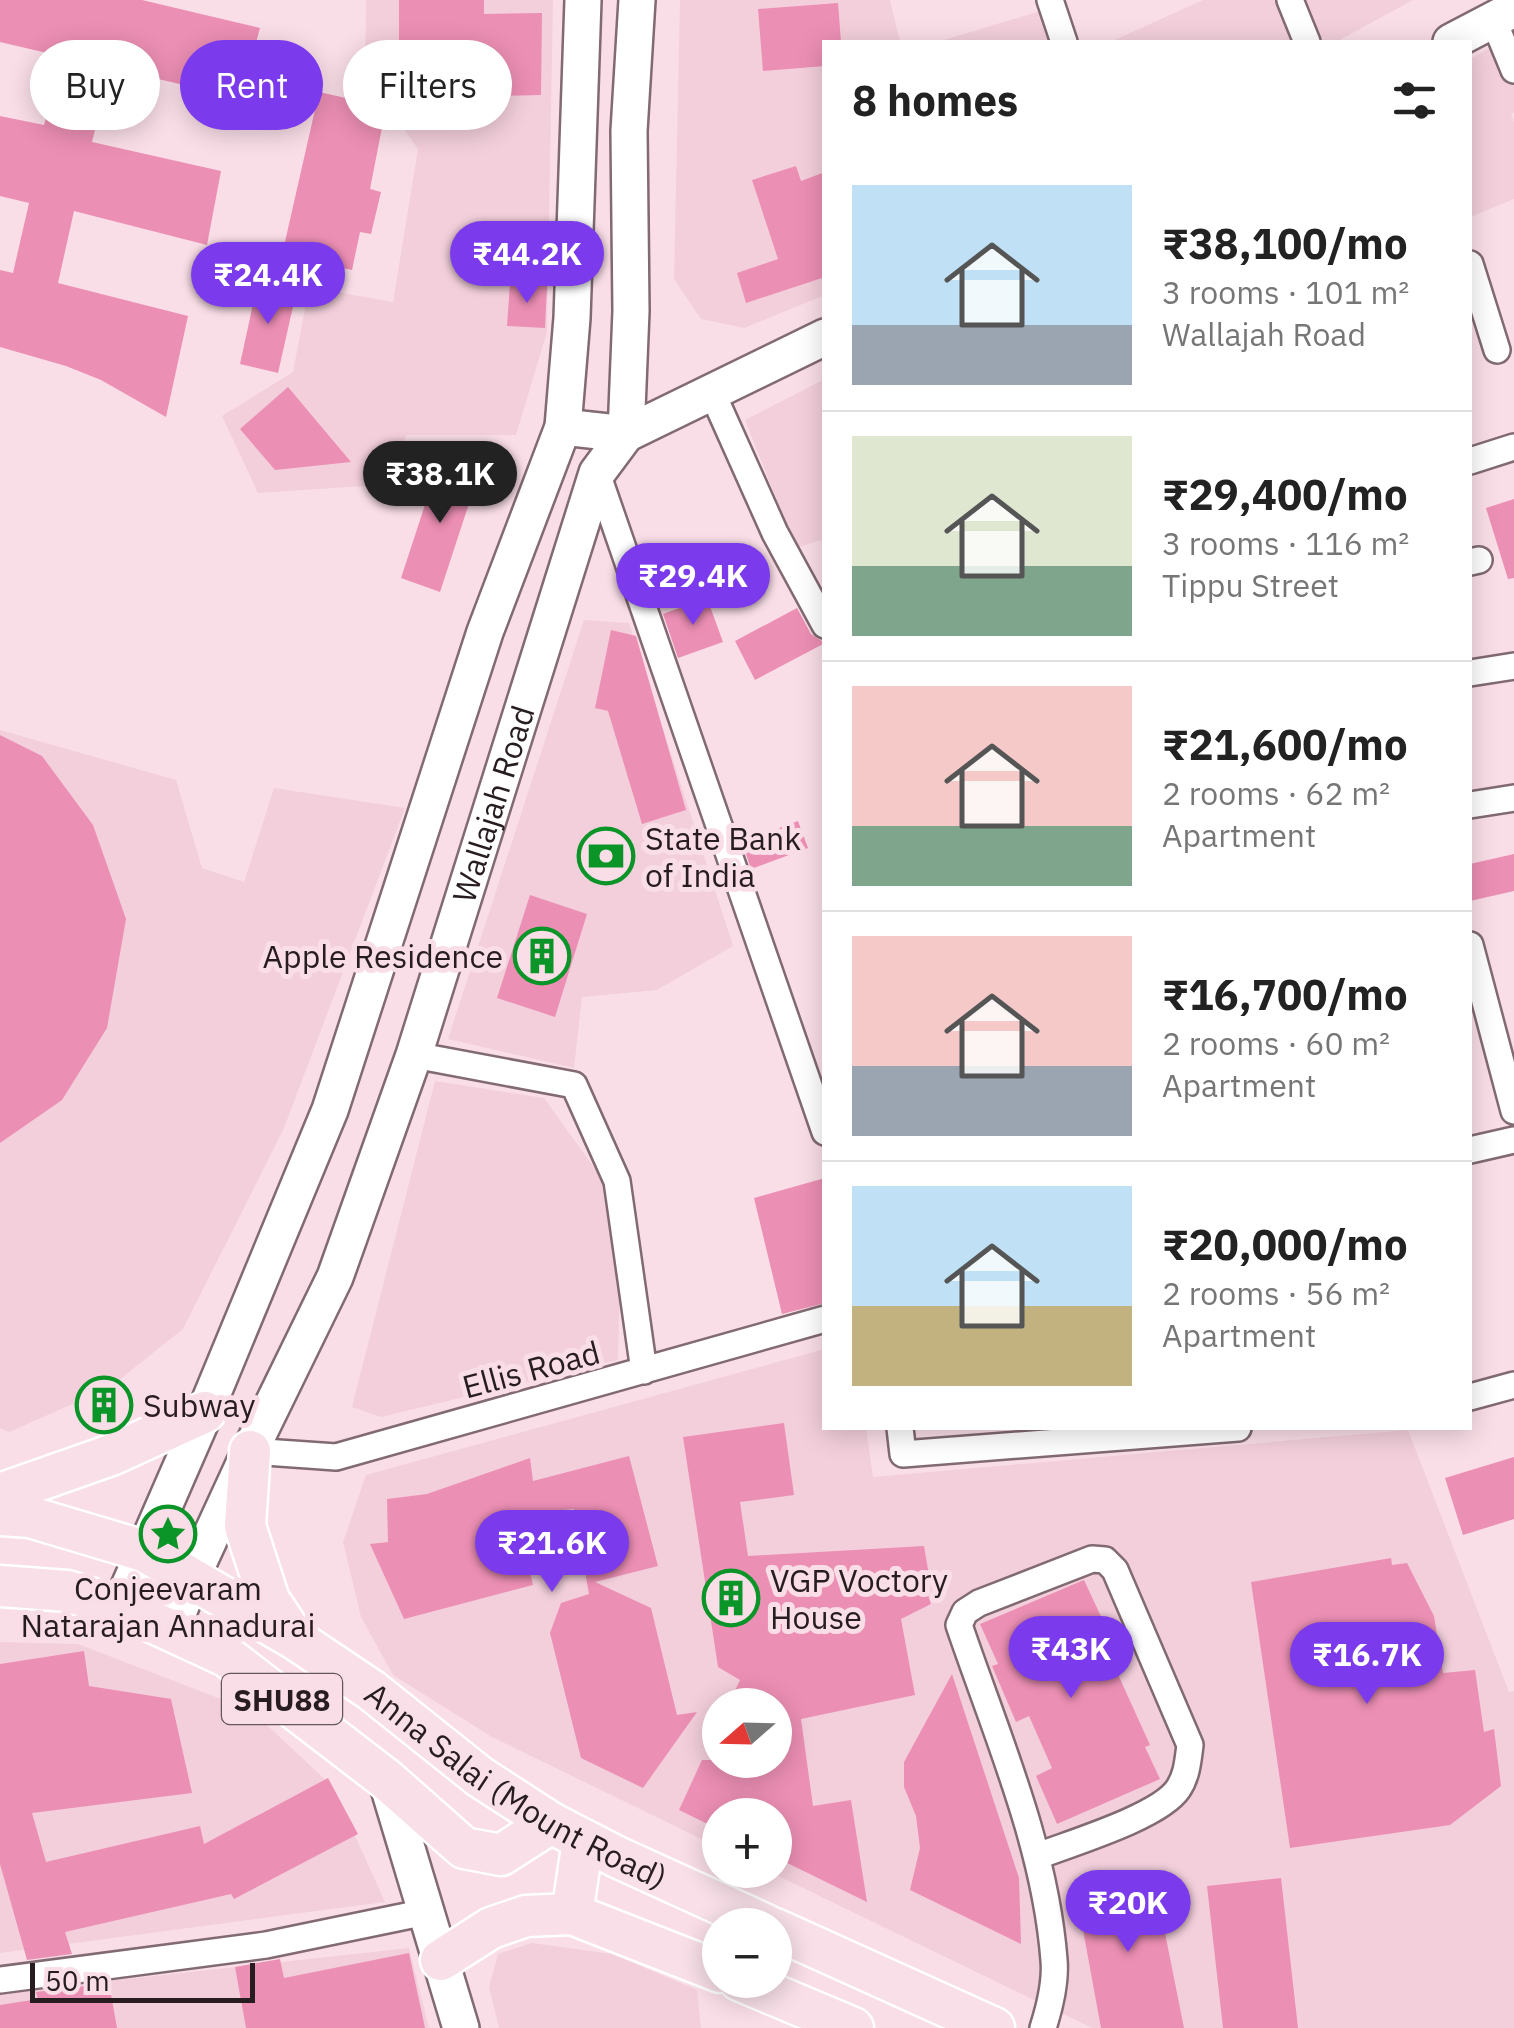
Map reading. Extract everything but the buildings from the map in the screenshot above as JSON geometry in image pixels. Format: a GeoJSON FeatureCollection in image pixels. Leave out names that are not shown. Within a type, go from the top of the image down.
{"type":"FeatureCollection","features":[{"type":"Feature","properties":{"kind":"main road","name":"Wallajah Road"},"geometry":{"type":"LineString","coordinates":[[120,1607],[330,1110],[485,632],[563,427],[572,318],[584,0]]}},
{"type":"Feature","properties":{"kind":"main road"},"geometry":{"type":"LineString","coordinates":[[626,434],[631,311],[629,131],[637,0]]}},
{"type":"Feature","properties":{"kind":"main road"},"geometry":{"type":"LineString","coordinates":[[1455,40],[1504,14]]}},
{"type":"Feature","properties":{"kind":"main road"},"geometry":{"type":"LineString","coordinates":[[563,427],[626,434],[822,338]]}},
{"type":"Feature","properties":{"kind":"main road","name":"Wallajah Road"},"geometry":{"type":"LineString","coordinates":[[172,1630],[250,1451],[335,1278],[414,1055],[597,473],[626,434]]}},
{"type":"Feature","properties":{"kind":"main road"},"geometry":{"type":"LineString","coordinates":[[0,1494],[112,1455],[205,1412]]}},
{"type":"Feature","properties":{"kind":"main road"},"geometry":{"type":"LineString","coordinates":[[250,1451],[245,1526],[269,1600],[295,1639]]}},
{"type":"Feature","properties":{"kind":"main road","name":"Anna Salai (Mount Road)"},"geometry":{"type":"LineString","coordinates":[[0,1515],[30,1517],[144,1550],[295,1639],[371,1690],[480,1777],[567,1832],[730,1908]]}},
{"type":"Feature","properties":{"kind":"main road","name":"Anna Salai (Mount Road)"},"geometry":{"type":"LineString","coordinates":[[0,1586],[67,1592],[120,1607],[226,1656],[386,1779],[464,1848],[501,1856],[567,1832]]}},
{"type":"Feature","properties":{"kind":"main road"},"geometry":{"type":"LineString","coordinates":[[386,1779],[460,2028]]}},
{"type":"Feature","properties":{"kind":"main road"},"geometry":{"type":"LineString","coordinates":[[567,1832],[572,1914]]}},
{"type":"Feature","properties":{"kind":"main road"},"geometry":{"type":"LineString","coordinates":[[441,1960],[491,1928],[526,1916],[572,1914],[702,1965]]}},
{"type":"Feature","properties":{"kind":"main road"},"geometry":{"type":"LineString","coordinates":[[792,1937],[994,2028]]}},
{"type":"Feature","properties":{"kind":"main road"},"geometry":{"type":"LineString","coordinates":[[782,1998],[853,2028]]}},
{"type":"Feature","properties":{"kind":"street"},"geometry":{"type":"LineString","coordinates":[[1050,0],[1063,40]]}},
{"type":"Feature","properties":{"kind":"street"},"geometry":{"type":"LineString","coordinates":[[1290,0],[1306,40]]}},
{"type":"Feature","properties":{"kind":"street"},"geometry":{"type":"LineString","coordinates":[[1504,14],[1514,70]]}},
{"type":"Feature","properties":{"kind":"street"},"geometry":{"type":"LineString","coordinates":[[1472,271],[1496,350]]}},
{"type":"Feature","properties":{"kind":"street"},"geometry":{"type":"LineString","coordinates":[[711,390],[775,533],[822,619]]}},
{"type":"Feature","properties":{"kind":"street"},"geometry":{"type":"LineString","coordinates":[[1472,461],[1514,447]]}},
{"type":"Feature","properties":{"kind":"street"},"geometry":{"type":"LineString","coordinates":[[597,473],[822,1123]]}},
{"type":"Feature","properties":{"kind":"street"},"geometry":{"type":"LineString","coordinates":[[1472,673],[1514,666]]}},
{"type":"Feature","properties":{"kind":"street"},"geometry":{"type":"LineString","coordinates":[[1472,805],[1514,798]]}},
{"type":"Feature","properties":{"kind":"street"},"geometry":{"type":"LineString","coordinates":[[1472,953],[1514,1110]]}},
{"type":"Feature","properties":{"kind":"street"},"geometry":{"type":"LineString","coordinates":[[414,1055],[574,1086],[617,1181],[644,1372]]}},
{"type":"Feature","properties":{"kind":"street"},"geometry":{"type":"LineString","coordinates":[[1472,1150],[1514,1140]]}},
{"type":"Feature","properties":{"kind":"street","name":"Ellis Road"},"geometry":{"type":"LineString","coordinates":[[250,1451],[336,1457],[822,1320]]}},
{"type":"Feature","properties":{"kind":"street"},"geometry":{"type":"LineString","coordinates":[[1472,1397],[1514,1386]]}},
{"type":"Feature","properties":{"kind":"street"},"geometry":{"type":"LineString","coordinates":[[900,1430],[903,1454],[1212,1430]]}},
{"type":"Feature","properties":{"kind":"street"},"geometry":{"type":"LineString","coordinates":[[1038,1856],[1158,1808],[1176,1792],[1186,1775],[1190,1744],[1114,1570],[1105,1560],[1092,1558],[979,1603],[965,1612],[959,1625],[1038,1856],[1054,1962],[1054,1983],[1043,2028]]}},
{"type":"Feature","properties":{"kind":"street"},"geometry":{"type":"LineString","coordinates":[[0,1980],[266,1945],[426,1912]]}},
{"type":"Feature","properties":{"kind":"shaded area"},"geometry":{"type":"Polygon","coordinates":[[[366,0],[553,0],[547,332],[516,435],[407,435],[380,485],[258,493],[222,416],[293,372],[309,287],[393,302],[418,149],[405,130],[512,130],[512,40],[365,40],[366,0]]]}},
{"type":"Feature","properties":{"kind":"shaded area"},"geometry":{"type":"Polygon","coordinates":[[[680,0],[890,0],[900,40],[822,40],[822,296],[744,328],[701,319],[674,279],[680,0]]]}},
{"type":"Feature","properties":{"kind":"shaded area"},"geometry":{"type":"Polygon","coordinates":[[[1203,0],[1413,0],[1340,40],[1114,40],[1203,0]]]}},
{"type":"Feature","properties":{"kind":"shaded area"},"geometry":{"type":"Polygon","coordinates":[[[1054,7],[1064,40],[944,40],[1054,7]]]}},
{"type":"Feature","properties":{"kind":"shaded area"},"geometry":{"type":"Polygon","coordinates":[[[1514,34],[1514,199],[1472,216],[1472,58],[1514,34]]]}},
{"type":"Feature","properties":{"kind":"shaded area"},"geometry":{"type":"Polygon","coordinates":[[[822,381],[822,540],[796,548],[745,420],[822,381]]]}},
{"type":"Feature","properties":{"kind":"shaded area"},"geometry":{"type":"Polygon","coordinates":[[[584,620],[629,623],[733,946],[657,990],[582,997],[574,1068],[448,1039],[584,620]]]}},
{"type":"Feature","properties":{"kind":"shaded area"},"geometry":{"type":"Polygon","coordinates":[[[0,730],[176,780],[202,868],[244,882],[274,788],[405,808],[284,1128],[183,1329],[109,1388],[9,1432],[0,1428],[0,730]]]}},
{"type":"Feature","properties":{"kind":"shaded area"},"geometry":{"type":"Polygon","coordinates":[[[435,1081],[544,1098],[606,1184],[620,1282],[618,1360],[381,1417],[352,1407],[435,1081]]]}},
{"type":"Feature","properties":{"kind":"shaded area"},"geometry":{"type":"Polygon","coordinates":[[[822,1350],[822,1430],[866,1430],[873,1477],[1408,1430],[1509,1692],[1514,1691],[1514,2028],[1092,2028],[792,1883],[792,1798],[702,1798],[702,1839],[492,1737],[393,1675],[361,1617],[343,1542],[366,1475],[822,1350]]]}},
{"type":"Feature","properties":{"kind":"shaded area"},"geometry":{"type":"Polygon","coordinates":[[[0,1642],[78,1644],[252,1711],[333,1787],[385,1902],[0,1953],[0,1642]]]}},
{"type":"Feature","properties":{"kind":"shaded area"},"geometry":{"type":"Polygon","coordinates":[[[532,1943],[612,1954],[697,1990],[701,2028],[499,2028],[489,1987],[498,1954],[532,1943]]]}},
{"type":"Feature","properties":{"kind":"shaded area"},"geometry":{"type":"Polygon","coordinates":[[[409,1948],[429,2028],[0,2028],[0,1993],[409,1948]]]}},
{"type":"Feature","properties":{"kind":"place","name":"State Bank of India"},"geometry":{"type":"Point","coordinates":[606,856]}},
{"type":"Feature","properties":{"kind":"place","name":"Apple Residence"},"geometry":{"type":"Point","coordinates":[542,956]}},
{"type":"Feature","properties":{"kind":"place","name":"Subway"},"geometry":{"type":"Point","coordinates":[104,1405]}},
{"type":"Feature","properties":{"kind":"place","name":"Conjeevaram Natarajan Annadurai"},"geometry":{"type":"Point","coordinates":[168,1534]}},
{"type":"Feature","properties":{"kind":"place","name":"VGP Voctory House"},"geometry":{"type":"Point","coordinates":[731,1598]}}]}
